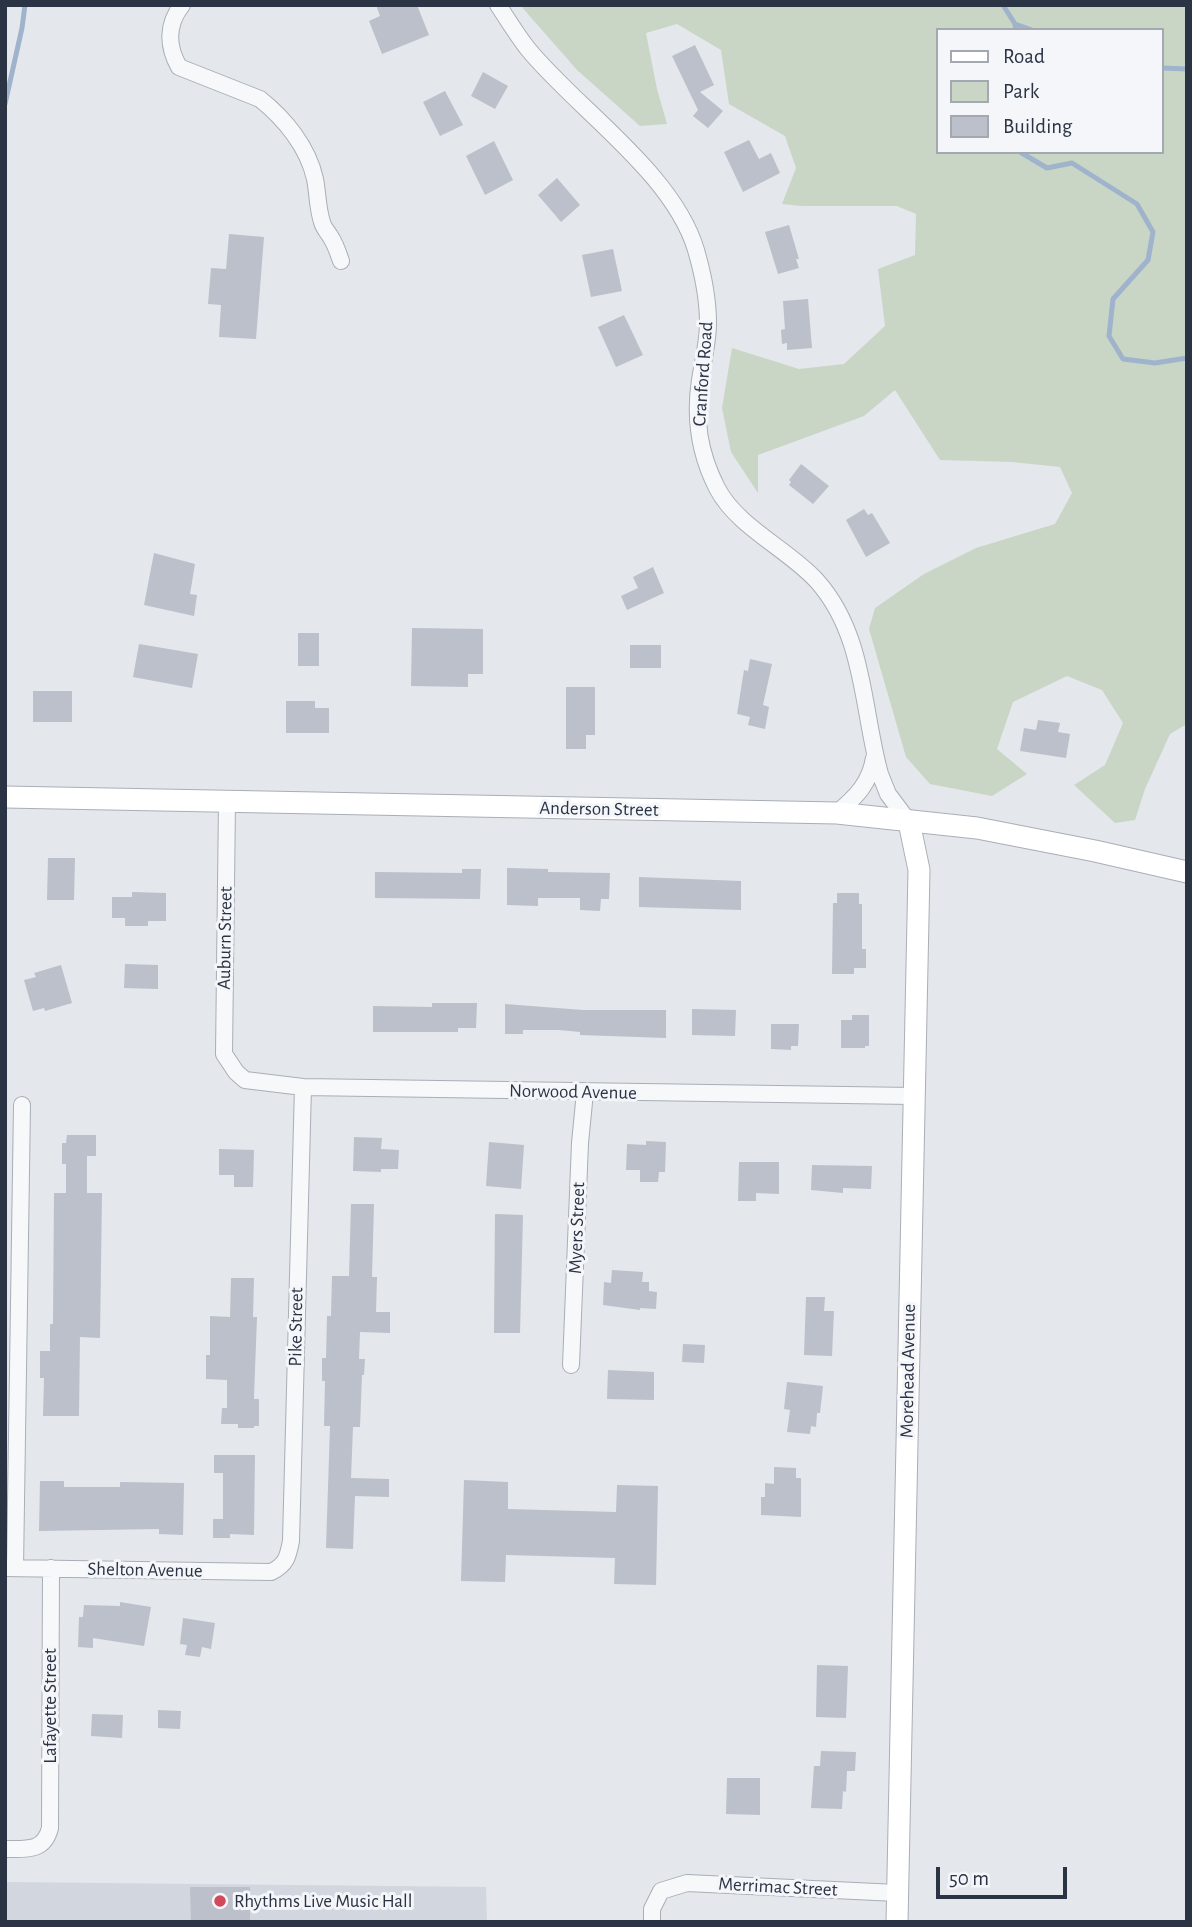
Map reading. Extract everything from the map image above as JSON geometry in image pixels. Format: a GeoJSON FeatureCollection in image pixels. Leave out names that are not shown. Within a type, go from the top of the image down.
{"type":"FeatureCollection","features":[{"type":"Feature","properties":{"kind":"street"},"geometry":{"type":"LineString","coordinates":[[182,5],[173,19],[170,31],[173,56],[179,67],[260,99],[297,137],[312,170],[316,201],[323,225],[331,236],[341,261]]}},
{"type":"Feature","properties":{"kind":"street","name":"Cranford Road"},"geometry":{"type":"LineString","coordinates":[[498,5],[528,49],[649,174],[671,202],[687,229],[695,246],[706,290],[706,344],[696,414],[697,430],[705,459],[725,501],[816,580],[834,606],[853,643],[875,756],[888,794],[909,822]]}},
{"type":"Feature","properties":{"kind":"street"},"geometry":{"type":"LineString","coordinates":[[837,813],[865,786],[872,773],[875,756]]}},
{"type":"Feature","properties":{"kind":"street","name":"Anderson Street"},"geometry":{"type":"LineString","coordinates":[[5,797],[837,813],[977,828],[1095,850],[1187,872]]}},
{"type":"Feature","properties":{"kind":"street","name":"Auburn Street"},"geometry":{"type":"LineString","coordinates":[[227,801],[224,1054],[236,1072]]}},
{"type":"Feature","properties":{"kind":"street","name":"Morehead Avenue"},"geometry":{"type":"LineString","coordinates":[[897,1922],[919,870],[909,822]]}},
{"type":"Feature","properties":{"kind":"street","name":"Norwood Avenue"},"geometry":{"type":"LineString","coordinates":[[236,1072],[245,1080],[303,1087],[913,1096]]}},
{"type":"Feature","properties":{"kind":"street","name":"Pike Street"},"geometry":{"type":"LineString","coordinates":[[284,1566],[291,1541],[303,1087]]}},
{"type":"Feature","properties":{"kind":"street","name":"Myers Street"},"geometry":{"type":"LineString","coordinates":[[571,1365],[580,1143],[585,1092]]}},
{"type":"Feature","properties":{"kind":"street"},"geometry":{"type":"LineString","coordinates":[[10,1568],[22,1105]]}},
{"type":"Feature","properties":{"kind":"street","name":"Shelton Avenue"},"geometry":{"type":"LineString","coordinates":[[10,1568],[271,1572],[284,1566]]}},
{"type":"Feature","properties":{"kind":"street","name":"Lafayette Street"},"geometry":{"type":"LineString","coordinates":[[5,1849],[29,1849],[44,1843],[50,1828],[51,1568]]}},
{"type":"Feature","properties":{"kind":"street","name":"Merrimac Street"},"geometry":{"type":"LineString","coordinates":[[652,1922],[652,1909],[661,1891],[687,1883],[897,1894]]}},
{"type":"Feature","properties":{"kind":"shaded area"},"geometry":{"type":"Polygon","coordinates":[[[5,1882],[486,1887],[487,1922],[5,1922],[5,1882]]]}},
{"type":"Feature","properties":{"kind":"green space"},"geometry":{"type":"Polygon","coordinates":[[[520,5],[1187,5],[1187,724],[1170,734],[1145,789],[1135,820],[1115,823],[1074,785],[1105,765],[1123,723],[1102,690],[1067,676],[1013,702],[997,749],[1027,774],[992,796],[930,784],[906,757],[869,629],[875,608],[924,574],[976,548],[1055,524],[1072,493],[1060,467],[1012,462],[940,460],[895,390],[864,416],[758,455],[758,493],[731,452],[722,408],[732,348],[799,369],[844,364],[885,326],[878,269],[915,255],[916,214],[897,206],[782,204],[796,168],[785,136],[729,104],[721,50],[677,24],[646,33],[667,124],[640,126],[577,70],[520,5]]]}},
{"type":"Feature","properties":{"kind":"building"},"geometry":{"type":"Polygon","coordinates":[[[376,5],[417,5],[429,35],[382,54],[369,21],[380,16],[376,5]]]}},
{"type":"Feature","properties":{"kind":"building"},"geometry":{"type":"Polygon","coordinates":[[[695,45],[714,85],[700,92],[723,111],[708,128],[693,116],[698,110],[672,56],[695,45]]]}},
{"type":"Feature","properties":{"kind":"building"},"geometry":{"type":"Polygon","coordinates":[[[483,72],[508,86],[495,109],[471,96],[483,72]]]}},
{"type":"Feature","properties":{"kind":"building"},"geometry":{"type":"Polygon","coordinates":[[[445,91],[463,125],[440,136],[423,102],[445,91]]]}},
{"type":"Feature","properties":{"kind":"building"},"geometry":{"type":"Polygon","coordinates":[[[749,140],[759,159],[771,153],[780,173],[743,192],[724,152],[749,140]]]}},
{"type":"Feature","properties":{"kind":"building"},"geometry":{"type":"Polygon","coordinates":[[[494,141],[513,180],[485,195],[466,156],[494,141]]]}},
{"type":"Feature","properties":{"kind":"building"},"geometry":{"type":"Polygon","coordinates":[[[557,178],[580,205],[561,222],[538,195],[557,178]]]}},
{"type":"Feature","properties":{"kind":"building"},"geometry":{"type":"Polygon","coordinates":[[[789,225],[799,268],[778,274],[765,232],[789,225]]]}},
{"type":"Feature","properties":{"kind":"building"},"geometry":{"type":"Polygon","coordinates":[[[229,234],[264,237],[256,339],[219,337],[221,305],[208,304],[211,268],[226,269],[229,234]]]}},
{"type":"Feature","properties":{"kind":"building"},"geometry":{"type":"Polygon","coordinates":[[[613,249],[622,291],[591,297],[582,255],[613,249]]]}},
{"type":"Feature","properties":{"kind":"building"},"geometry":{"type":"Polygon","coordinates":[[[808,299],[812,348],[787,350],[787,343],[782,344],[781,330],[785,329],[783,301],[808,299]]]}},
{"type":"Feature","properties":{"kind":"building"},"geometry":{"type":"Polygon","coordinates":[[[624,315],[643,355],[616,367],[598,327],[624,315]]]}},
{"type":"Feature","properties":{"kind":"building"},"geometry":{"type":"Polygon","coordinates":[[[801,464],[829,486],[813,504],[789,485],[789,480],[801,464]]]}},
{"type":"Feature","properties":{"kind":"building"},"geometry":{"type":"Polygon","coordinates":[[[864,509],[868,515],[872,513],[890,543],[866,557],[846,520],[864,509]]]}},
{"type":"Feature","properties":{"kind":"building"},"geometry":{"type":"Polygon","coordinates":[[[154,553],[195,564],[190,594],[197,595],[194,616],[144,605],[154,553]]]}},
{"type":"Feature","properties":{"kind":"building"},"geometry":{"type":"Polygon","coordinates":[[[653,567],[664,593],[627,610],[621,596],[638,588],[633,577],[653,567]]]}},
{"type":"Feature","properties":{"kind":"building"},"geometry":{"type":"Polygon","coordinates":[[[412,628],[483,629],[483,674],[468,674],[468,687],[411,686],[412,628]]]}},
{"type":"Feature","properties":{"kind":"building"},"geometry":{"type":"Polygon","coordinates":[[[298,633],[319,633],[319,666],[298,666],[298,633]]]}},
{"type":"Feature","properties":{"kind":"building"},"geometry":{"type":"Polygon","coordinates":[[[139,644],[198,654],[192,688],[133,677],[139,644]]]}},
{"type":"Feature","properties":{"kind":"building"},"geometry":{"type":"Polygon","coordinates":[[[630,645],[661,645],[661,668],[630,668],[630,645]]]}},
{"type":"Feature","properties":{"kind":"building"},"geometry":{"type":"Polygon","coordinates":[[[750,659],[772,664],[763,705],[769,707],[765,729],[748,725],[750,717],[737,714],[744,670],[748,671],[750,659]]]}},
{"type":"Feature","properties":{"kind":"building"},"geometry":{"type":"Polygon","coordinates":[[[566,687],[595,687],[595,735],[586,735],[586,749],[566,749],[566,687]]]}},
{"type":"Feature","properties":{"kind":"building"},"geometry":{"type":"Polygon","coordinates":[[[33,691],[72,691],[72,722],[33,722],[33,691]]]}},
{"type":"Feature","properties":{"kind":"building"},"geometry":{"type":"Polygon","coordinates":[[[286,701],[315,701],[315,708],[329,708],[329,733],[286,733],[286,701]]]}},
{"type":"Feature","properties":{"kind":"building"},"geometry":{"type":"Polygon","coordinates":[[[1038,720],[1060,723],[1058,732],[1070,734],[1066,758],[1020,751],[1024,728],[1036,730],[1038,720]]]}},
{"type":"Feature","properties":{"kind":"building"},"geometry":{"type":"Polygon","coordinates":[[[48,858],[75,858],[74,900],[47,900],[48,858]]]}},
{"type":"Feature","properties":{"kind":"building"},"geometry":{"type":"Polygon","coordinates":[[[507,868],[610,873],[609,899],[601,899],[600,911],[580,910],[580,898],[538,898],[538,906],[507,905],[507,868]]]}},
{"type":"Feature","properties":{"kind":"building"},"geometry":{"type":"Polygon","coordinates":[[[462,869],[481,869],[480,899],[375,898],[375,872],[462,873],[462,869]]]}},
{"type":"Feature","properties":{"kind":"building"},"geometry":{"type":"Polygon","coordinates":[[[639,877],[741,881],[741,910],[639,907],[639,877]]]}},
{"type":"Feature","properties":{"kind":"building"},"geometry":{"type":"Polygon","coordinates":[[[132,892],[166,893],[166,921],[148,921],[148,926],[125,926],[125,918],[112,918],[112,897],[132,897],[132,892]]]}},
{"type":"Feature","properties":{"kind":"building"},"geometry":{"type":"Polygon","coordinates":[[[837,893],[859,893],[859,904],[862,904],[862,949],[866,949],[866,968],[854,968],[854,974],[832,974],[833,903],[837,903],[837,893]]]}},
{"type":"Feature","properties":{"kind":"building"},"geometry":{"type":"Polygon","coordinates":[[[125,964],[158,965],[158,989],[124,988],[125,964]]]}},
{"type":"Feature","properties":{"kind":"building"},"geometry":{"type":"Polygon","coordinates":[[[61,965],[72,1003],[45,1011],[44,1008],[33,1011],[24,980],[36,977],[34,973],[61,965]]]}},
{"type":"Feature","properties":{"kind":"building"},"geometry":{"type":"Polygon","coordinates":[[[432,1003],[477,1003],[476,1028],[458,1028],[458,1032],[373,1032],[373,1006],[432,1007],[432,1003]]]}},
{"type":"Feature","properties":{"kind":"building"},"geometry":{"type":"Polygon","coordinates":[[[505,1004],[583,1010],[666,1010],[666,1038],[580,1035],[580,1032],[559,1030],[523,1030],[523,1034],[505,1034],[505,1004]]]}},
{"type":"Feature","properties":{"kind":"building"},"geometry":{"type":"Polygon","coordinates":[[[692,1009],[736,1010],[735,1036],[692,1035],[692,1009]]]}},
{"type":"Feature","properties":{"kind":"building"},"geometry":{"type":"Polygon","coordinates":[[[852,1015],[869,1015],[869,1046],[865,1048],[841,1048],[841,1020],[852,1020],[852,1015]]]}},
{"type":"Feature","properties":{"kind":"building"},"geometry":{"type":"Polygon","coordinates":[[[771,1024],[799,1024],[798,1046],[791,1046],[791,1050],[771,1049],[771,1024]]]}},
{"type":"Feature","properties":{"kind":"building"},"geometry":{"type":"Polygon","coordinates":[[[67,1135],[96,1135],[96,1156],[87,1156],[87,1193],[102,1193],[100,1338],[80,1337],[79,1416],[43,1416],[44,1378],[40,1378],[40,1351],[50,1351],[50,1324],[53,1324],[54,1193],[66,1193],[66,1164],[62,1164],[62,1143],[66,1143],[67,1135]]]}},
{"type":"Feature","properties":{"kind":"building"},"geometry":{"type":"Polygon","coordinates":[[[354,1137],[382,1138],[381,1149],[399,1150],[398,1169],[381,1169],[381,1172],[353,1171],[354,1137]]]}},
{"type":"Feature","properties":{"kind":"building"},"geometry":{"type":"Polygon","coordinates":[[[646,1141],[666,1142],[665,1172],[659,1172],[658,1182],[640,1182],[640,1170],[626,1170],[627,1144],[646,1145],[646,1141]]]}},
{"type":"Feature","properties":{"kind":"building"},"geometry":{"type":"Polygon","coordinates":[[[489,1142],[524,1145],[521,1189],[486,1186],[489,1142]]]}},
{"type":"Feature","properties":{"kind":"building"},"geometry":{"type":"Polygon","coordinates":[[[219,1149],[254,1150],[253,1187],[234,1187],[234,1175],[219,1175],[219,1149]]]}},
{"type":"Feature","properties":{"kind":"building"},"geometry":{"type":"Polygon","coordinates":[[[739,1162],[779,1162],[779,1194],[756,1193],[756,1201],[738,1201],[739,1162]]]}},
{"type":"Feature","properties":{"kind":"building"},"geometry":{"type":"Polygon","coordinates":[[[812,1165],[872,1166],[871,1189],[843,1188],[843,1193],[811,1190],[812,1165]]]}},
{"type":"Feature","properties":{"kind":"building"},"geometry":{"type":"Polygon","coordinates":[[[351,1204],[374,1204],[372,1277],[377,1277],[376,1312],[390,1312],[390,1333],[360,1332],[359,1359],[365,1359],[360,1427],[353,1427],[351,1478],[389,1479],[389,1497],[355,1496],[353,1549],[326,1548],[330,1426],[324,1426],[325,1381],[322,1381],[322,1358],[326,1358],[327,1316],[331,1316],[332,1276],[349,1276],[351,1204]]]}},
{"type":"Feature","properties":{"kind":"building"},"geometry":{"type":"Polygon","coordinates":[[[495,1214],[523,1215],[520,1333],[494,1333],[495,1214]]]}},
{"type":"Feature","properties":{"kind":"building"},"geometry":{"type":"Polygon","coordinates":[[[612,1270],[643,1272],[642,1282],[649,1282],[649,1291],[657,1292],[656,1309],[640,1310],[603,1305],[604,1282],[611,1283],[612,1270]]]}},
{"type":"Feature","properties":{"kind":"building"},"geometry":{"type":"Polygon","coordinates":[[[231,1278],[254,1278],[253,1317],[257,1317],[254,1399],[259,1399],[259,1426],[254,1428],[221,1424],[222,1408],[227,1408],[227,1380],[206,1379],[206,1355],[210,1355],[210,1316],[230,1317],[231,1278]]]}},
{"type":"Feature","properties":{"kind":"building"},"geometry":{"type":"Polygon","coordinates":[[[806,1297],[825,1297],[824,1311],[834,1311],[832,1356],[804,1355],[806,1297]]]}},
{"type":"Feature","properties":{"kind":"building"},"geometry":{"type":"Polygon","coordinates":[[[683,1344],[705,1345],[704,1363],[682,1362],[683,1344]]]}},
{"type":"Feature","properties":{"kind":"building"},"geometry":{"type":"Polygon","coordinates":[[[608,1370],[654,1372],[654,1400],[607,1399],[608,1370]]]}},
{"type":"Feature","properties":{"kind":"building"},"geometry":{"type":"Polygon","coordinates":[[[787,1382],[823,1386],[820,1413],[817,1413],[816,1427],[811,1426],[810,1434],[787,1432],[790,1410],[784,1409],[787,1382]]]}},
{"type":"Feature","properties":{"kind":"building"},"geometry":{"type":"Polygon","coordinates":[[[214,1455],[255,1455],[254,1535],[230,1534],[230,1538],[213,1538],[213,1519],[223,1519],[223,1473],[214,1473],[214,1455]]]}},
{"type":"Feature","properties":{"kind":"building"},"geometry":{"type":"Polygon","coordinates":[[[774,1467],[796,1468],[796,1478],[801,1478],[801,1517],[761,1515],[761,1497],[765,1497],[765,1483],[774,1484],[774,1467]]]}},
{"type":"Feature","properties":{"kind":"building"},"geometry":{"type":"Polygon","coordinates":[[[464,1480],[508,1482],[508,1509],[616,1512],[617,1485],[658,1486],[656,1585],[614,1584],[615,1558],[506,1555],[505,1582],[461,1581],[464,1480]]]}},
{"type":"Feature","properties":{"kind":"building"},"geometry":{"type":"Polygon","coordinates":[[[40,1481],[64,1481],[64,1487],[120,1487],[120,1482],[184,1483],[183,1535],[159,1534],[159,1529],[39,1531],[40,1481]]]}},
{"type":"Feature","properties":{"kind":"building"},"geometry":{"type":"Polygon","coordinates":[[[120,1602],[151,1607],[144,1646],[93,1638],[93,1648],[78,1647],[79,1617],[83,1617],[84,1605],[120,1606],[120,1602]]]}},
{"type":"Feature","properties":{"kind":"building"},"geometry":{"type":"Polygon","coordinates":[[[183,1618],[215,1623],[211,1649],[202,1647],[200,1657],[185,1655],[187,1645],[180,1644],[183,1618]]]}},
{"type":"Feature","properties":{"kind":"building"},"geometry":{"type":"Polygon","coordinates":[[[817,1665],[848,1666],[846,1718],[816,1717],[817,1665]]]}},
{"type":"Feature","properties":{"kind":"building"},"geometry":{"type":"Polygon","coordinates":[[[158,1710],[181,1711],[180,1729],[158,1728],[158,1710]]]}},
{"type":"Feature","properties":{"kind":"building"},"geometry":{"type":"Polygon","coordinates":[[[92,1714],[123,1715],[122,1738],[91,1736],[92,1714]]]}},
{"type":"Feature","properties":{"kind":"building"},"geometry":{"type":"Polygon","coordinates":[[[821,1751],[856,1752],[855,1771],[847,1771],[842,1809],[811,1808],[814,1766],[820,1766],[821,1751]]]}},
{"type":"Feature","properties":{"kind":"building"},"geometry":{"type":"Polygon","coordinates":[[[727,1778],[760,1778],[760,1815],[726,1814],[727,1778]]]}},
{"type":"Feature","properties":{"kind":"building","name":"Rhythms Live Music Hall"},"geometry":{"type":"Polygon","coordinates":[[[190,1887],[250,1887],[250,1922],[191,1922],[190,1887]]]}},
{"type":"Feature","properties":{"kind":"waterway"},"geometry":{"type":"LineString","coordinates":[[5,104],[25,5]]}},
{"type":"Feature","properties":{"kind":"waterway"},"geometry":{"type":"LineString","coordinates":[[1003,5],[1016,28]]}},
{"type":"Feature","properties":{"kind":"waterway"},"geometry":{"type":"LineString","coordinates":[[1015,24],[1026,28]]}},
{"type":"Feature","properties":{"kind":"waterway"},"geometry":{"type":"LineString","coordinates":[[1164,68],[1187,69]]}},
{"type":"Feature","properties":{"kind":"waterway"},"geometry":{"type":"LineString","coordinates":[[1023,154],[1047,168],[1072,163],[1137,204],[1153,232],[1148,260],[1113,299],[1109,336],[1123,359],[1155,363],[1187,358]]}},
{"type":"Feature","properties":{"kind":"place","name":"Rhythms Live Music Hall"},"geometry":{"type":"Point","coordinates":[220,1901]}}]}
